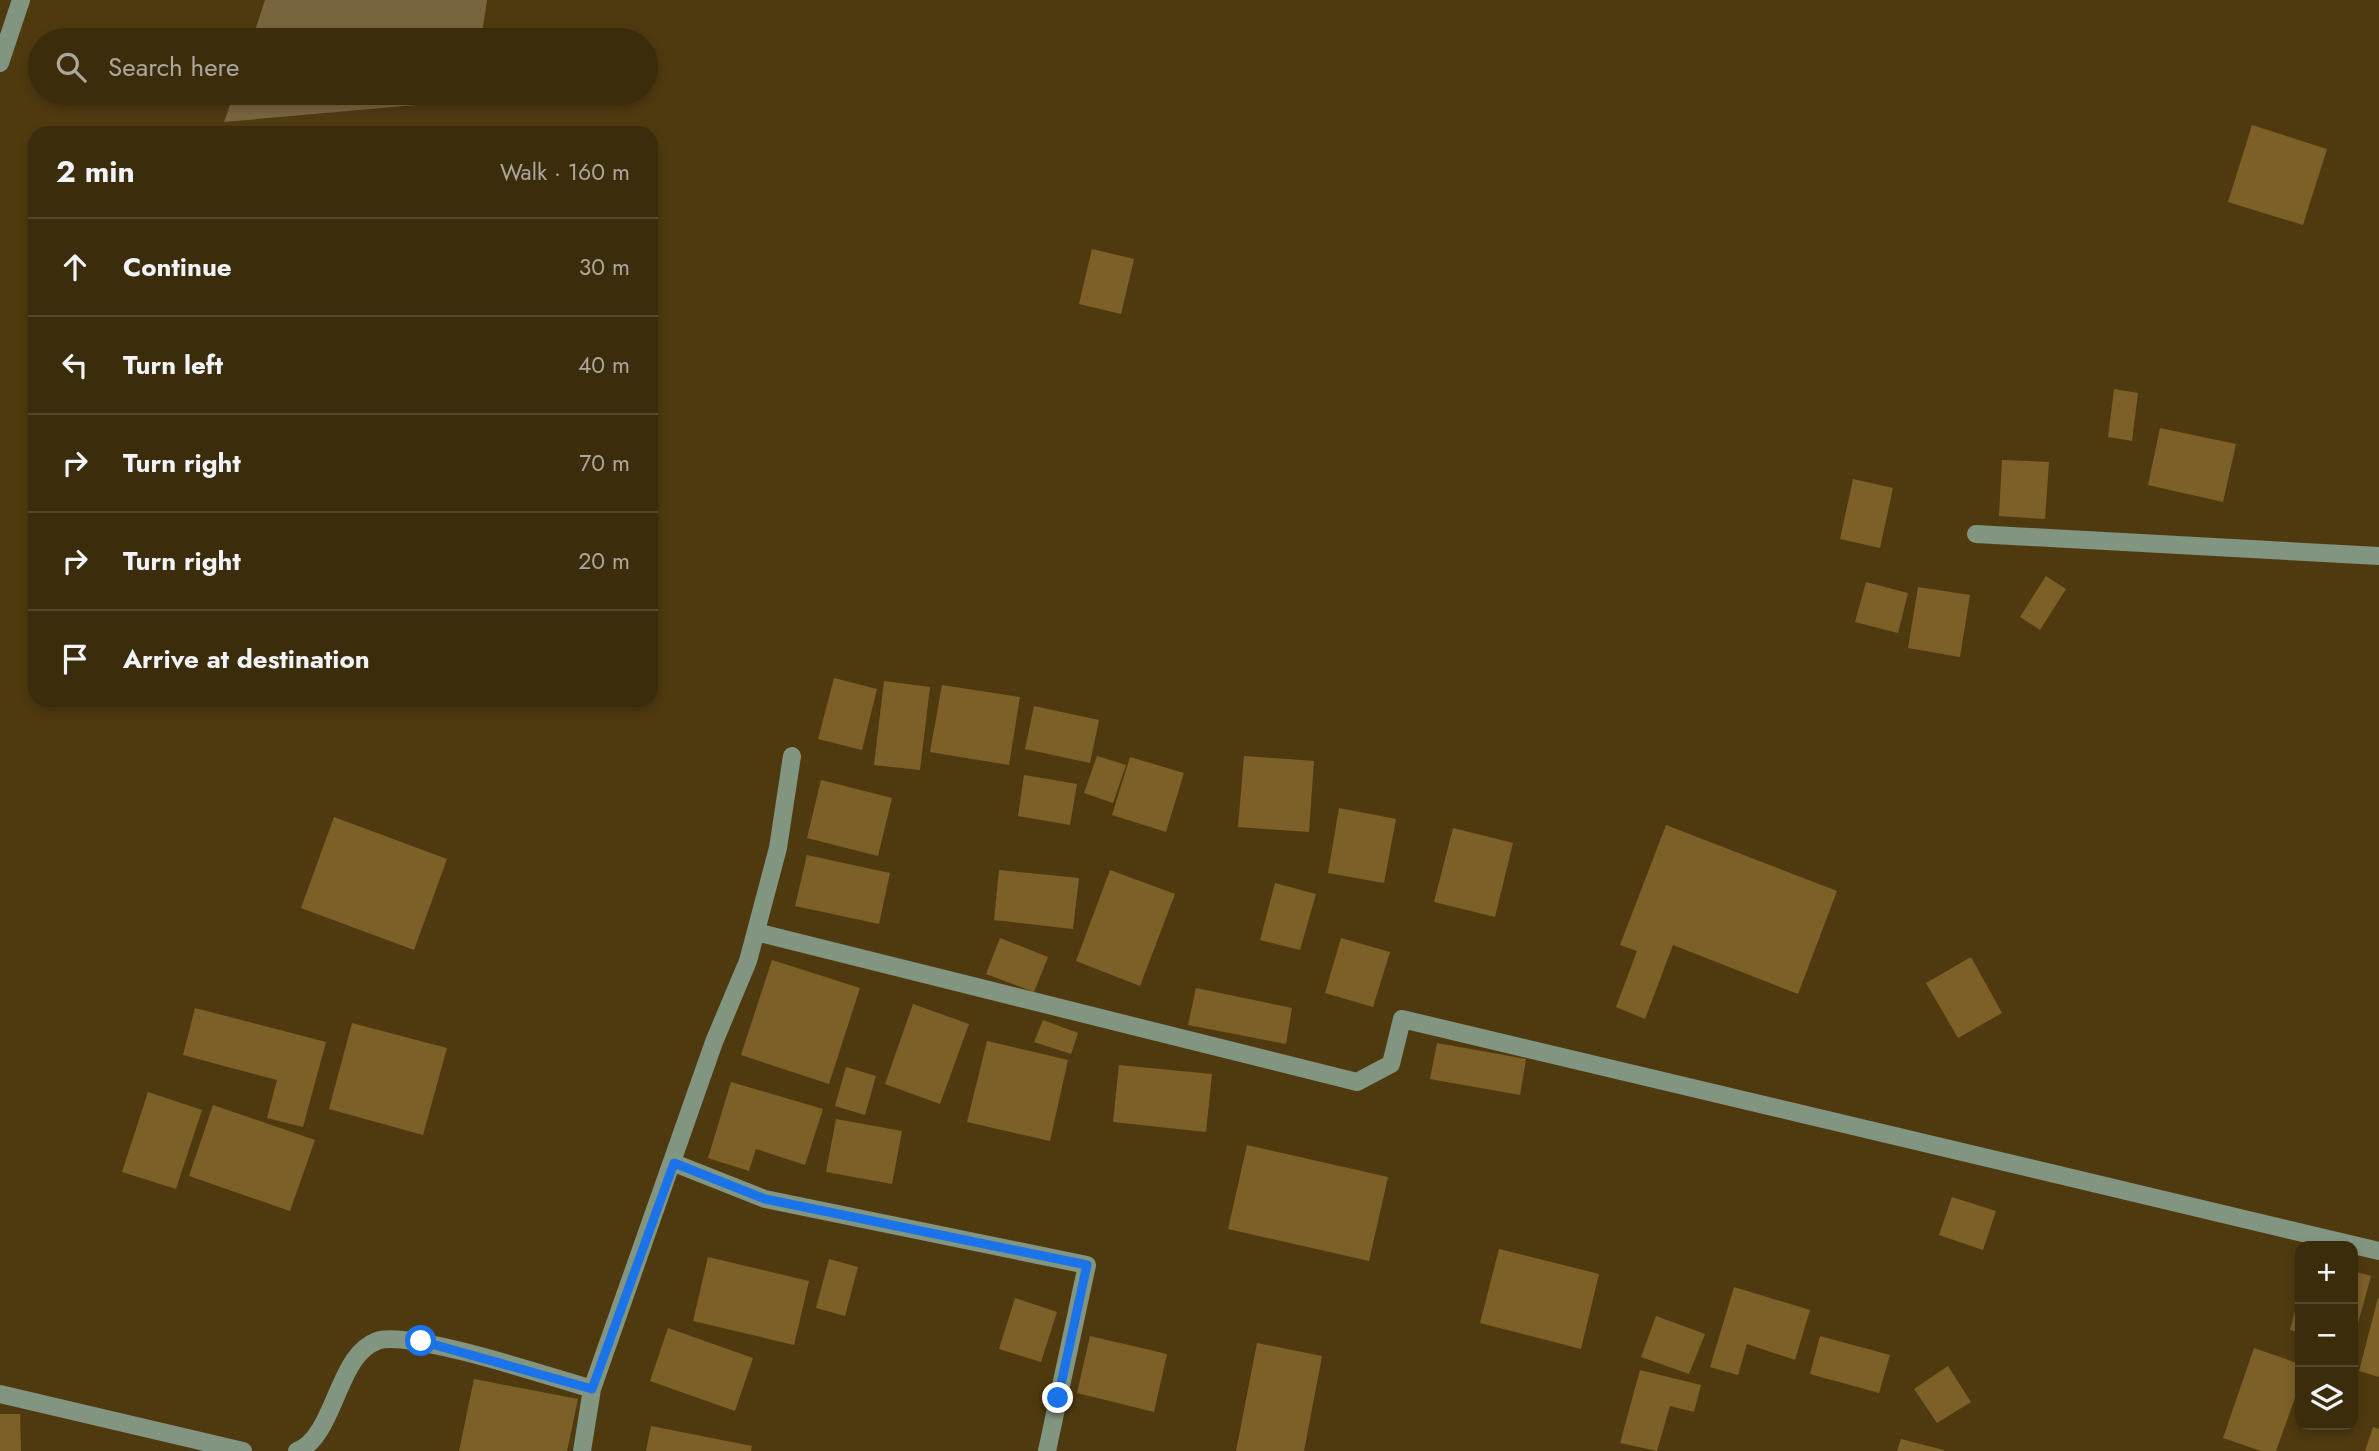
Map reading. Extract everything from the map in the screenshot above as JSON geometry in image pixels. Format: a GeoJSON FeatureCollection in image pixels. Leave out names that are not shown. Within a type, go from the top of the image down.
{"type":"FeatureCollection","features":[{"type":"Feature","properties":{"kind":"street"},"geometry":{"type":"LineString","coordinates":[[0,64],[21,0]]}},
{"type":"Feature","properties":{"kind":"street"},"geometry":{"type":"LineString","coordinates":[[1976,534],[2379,556]]}},
{"type":"Feature","properties":{"kind":"street"},"geometry":{"type":"LineString","coordinates":[[582,1451],[592,1389],[756,932],[778,848],[792,756]]}},
{"type":"Feature","properties":{"kind":"street"},"geometry":{"type":"LineString","coordinates":[[756,932],[1357,1082],[1391,1064],[1402,1019],[2379,1251]]}},
{"type":"Feature","properties":{"kind":"street"},"geometry":{"type":"LineString","coordinates":[[674,1163],[765,1199],[1087,1265],[1047,1451]]}},
{"type":"Feature","properties":{"kind":"street"},"geometry":{"type":"LineString","coordinates":[[298,1451],[307,1447],[324,1421],[352,1361],[378,1340],[421,1341],[592,1389]]}},
{"type":"Feature","properties":{"kind":"street"},"geometry":{"type":"LineString","coordinates":[[0,1394],[243,1451]]}},
{"type":"Feature","properties":{"kind":"shaded area"},"geometry":{"type":"Polygon","coordinates":[[[265,0],[487,0],[483,28],[256,28],[265,0]]]}},
{"type":"Feature","properties":{"kind":"shaded area"},"geometry":{"type":"Polygon","coordinates":[[[230,105],[416,105],[224,122],[230,105]]]}},
{"type":"Feature","properties":{"kind":"building"},"geometry":{"type":"Polygon","coordinates":[[[2252,125],[2327,149],[2303,225],[2228,202],[2252,125]]]}},
{"type":"Feature","properties":{"kind":"building"},"geometry":{"type":"Polygon","coordinates":[[[1092,249],[1134,259],[1121,314],[1079,304],[1092,249]]]}},
{"type":"Feature","properties":{"kind":"building"},"geometry":{"type":"Polygon","coordinates":[[[2114,389],[2138,393],[2132,441],[2108,437],[2114,389]]]}},
{"type":"Feature","properties":{"kind":"building"},"geometry":{"type":"Polygon","coordinates":[[[2160,428],[2236,444],[2223,502],[2148,485],[2160,428]]]}},
{"type":"Feature","properties":{"kind":"building"},"geometry":{"type":"Polygon","coordinates":[[[2002,460],[2049,462],[2045,519],[1999,516],[2002,460]]]}},
{"type":"Feature","properties":{"kind":"building"},"geometry":{"type":"Polygon","coordinates":[[[1853,479],[1893,488],[1880,548],[1840,539],[1853,479]]]}},
{"type":"Feature","properties":{"kind":"building"},"geometry":{"type":"Polygon","coordinates":[[[2046,576],[2066,589],[2040,630],[2020,617],[2046,576]]]}},
{"type":"Feature","properties":{"kind":"building"},"geometry":{"type":"Polygon","coordinates":[[[1866,582],[1908,593],[1898,633],[1855,622],[1866,582]]]}},
{"type":"Feature","properties":{"kind":"building"},"geometry":{"type":"Polygon","coordinates":[[[1918,587],[1970,595],[1960,657],[1908,648],[1918,587]]]}},
{"type":"Feature","properties":{"kind":"building"},"geometry":{"type":"Polygon","coordinates":[[[834,678],[877,689],[862,750],[818,739],[834,678]]]}},
{"type":"Feature","properties":{"kind":"building"},"geometry":{"type":"Polygon","coordinates":[[[884,681],[930,687],[920,770],[874,765],[884,681]]]}},
{"type":"Feature","properties":{"kind":"building"},"geometry":{"type":"Polygon","coordinates":[[[942,685],[1020,697],[1009,765],[930,752],[942,685]]]}},
{"type":"Feature","properties":{"kind":"building"},"geometry":{"type":"Polygon","coordinates":[[[1034,706],[1099,720],[1090,763],[1025,749],[1034,706]]]}},
{"type":"Feature","properties":{"kind":"building"},"geometry":{"type":"Polygon","coordinates":[[[1097,756],[1126,765],[1113,803],[1084,793],[1097,756]]]}},
{"type":"Feature","properties":{"kind":"building"},"geometry":{"type":"Polygon","coordinates":[[[1244,756],[1314,761],[1309,832],[1238,827],[1244,756]]]}},
{"type":"Feature","properties":{"kind":"building"},"geometry":{"type":"Polygon","coordinates":[[[1130,757],[1184,773],[1166,832],[1112,815],[1130,757]]]}},
{"type":"Feature","properties":{"kind":"building"},"geometry":{"type":"Polygon","coordinates":[[[1024,775],[1077,784],[1070,825],[1018,816],[1024,775]]]}},
{"type":"Feature","properties":{"kind":"building"},"geometry":{"type":"Polygon","coordinates":[[[821,780],[892,798],[878,856],[807,838],[821,780]]]}},
{"type":"Feature","properties":{"kind":"building"},"geometry":{"type":"Polygon","coordinates":[[[1339,808],[1396,819],[1384,883],[1328,873],[1339,808]]]}},
{"type":"Feature","properties":{"kind":"building"},"geometry":{"type":"Polygon","coordinates":[[[334,817],[447,859],[414,950],[301,908],[334,817]]]}},
{"type":"Feature","properties":{"kind":"building"},"geometry":{"type":"Polygon","coordinates":[[[1666,825],[1837,891],[1798,994],[1673,945],[1645,1019],[1616,1007],[1637,951],[1620,945],[1666,825]]]}},
{"type":"Feature","properties":{"kind":"building"},"geometry":{"type":"Polygon","coordinates":[[[1453,828],[1513,843],[1495,917],[1434,902],[1453,828]]]}},
{"type":"Feature","properties":{"kind":"building"},"geometry":{"type":"Polygon","coordinates":[[[807,855],[890,873],[879,924],[795,906],[807,855]]]}},
{"type":"Feature","properties":{"kind":"building"},"geometry":{"type":"Polygon","coordinates":[[[999,870],[1079,878],[1073,929],[994,920],[999,870]]]}},
{"type":"Feature","properties":{"kind":"building"},"geometry":{"type":"Polygon","coordinates":[[[1110,870],[1175,894],[1140,986],[1076,961],[1110,870]]]}},
{"type":"Feature","properties":{"kind":"building"},"geometry":{"type":"Polygon","coordinates":[[[1275,883],[1316,894],[1300,950],[1260,940],[1275,883]]]}},
{"type":"Feature","properties":{"kind":"building"},"geometry":{"type":"Polygon","coordinates":[[[1000,938],[1048,957],[1034,992],[986,974],[1000,938]]]}},
{"type":"Feature","properties":{"kind":"building"},"geometry":{"type":"Polygon","coordinates":[[[1341,938],[1390,952],[1373,1007],[1325,993],[1341,938]]]}},
{"type":"Feature","properties":{"kind":"building"},"geometry":{"type":"Polygon","coordinates":[[[1971,957],[2002,1013],[1958,1038],[1926,983],[1971,957]]]}},
{"type":"Feature","properties":{"kind":"building"},"geometry":{"type":"Polygon","coordinates":[[[772,960],[860,988],[829,1084],[741,1055],[772,960]]]}},
{"type":"Feature","properties":{"kind":"building"},"geometry":{"type":"Polygon","coordinates":[[[1196,988],[1292,1008],[1286,1044],[1188,1025],[1196,988]]]}},
{"type":"Feature","properties":{"kind":"building"},"geometry":{"type":"Polygon","coordinates":[[[913,1004],[969,1024],[940,1104],[885,1084],[913,1004]]]}},
{"type":"Feature","properties":{"kind":"building"},"geometry":{"type":"Polygon","coordinates":[[[195,1008],[326,1042],[303,1127],[267,1118],[277,1080],[183,1055],[195,1008]]]}},
{"type":"Feature","properties":{"kind":"building"},"geometry":{"type":"Polygon","coordinates":[[[1043,1020],[1078,1033],[1071,1054],[1034,1042],[1043,1020]]]}},
{"type":"Feature","properties":{"kind":"building"},"geometry":{"type":"Polygon","coordinates":[[[352,1023],[447,1048],[423,1135],[329,1109],[352,1023]]]}},
{"type":"Feature","properties":{"kind":"building"},"geometry":{"type":"Polygon","coordinates":[[[987,1041],[1068,1060],[1050,1141],[967,1122],[987,1041]]]}},
{"type":"Feature","properties":{"kind":"building"},"geometry":{"type":"Polygon","coordinates":[[[1437,1043],[1526,1059],[1520,1095],[1430,1079],[1437,1043]]]}},
{"type":"Feature","properties":{"kind":"building"},"geometry":{"type":"Polygon","coordinates":[[[1119,1065],[1212,1074],[1206,1132],[1113,1122],[1119,1065]]]}},
{"type":"Feature","properties":{"kind":"building"},"geometry":{"type":"Polygon","coordinates":[[[846,1067],[876,1076],[865,1115],[835,1106],[846,1067]]]}},
{"type":"Feature","properties":{"kind":"building"},"geometry":{"type":"Polygon","coordinates":[[[731,1082],[823,1109],[805,1165],[756,1149],[749,1171],[708,1158],[731,1082]]]}},
{"type":"Feature","properties":{"kind":"building"},"geometry":{"type":"Polygon","coordinates":[[[148,1092],[202,1110],[176,1189],[122,1172],[148,1092]]]}},
{"type":"Feature","properties":{"kind":"building"},"geometry":{"type":"Polygon","coordinates":[[[213,1105],[315,1140],[290,1211],[189,1176],[213,1105]]]}},
{"type":"Feature","properties":{"kind":"building"},"geometry":{"type":"Polygon","coordinates":[[[836,1119],[902,1131],[892,1184],[826,1172],[836,1119]]]}},
{"type":"Feature","properties":{"kind":"building"},"geometry":{"type":"Polygon","coordinates":[[[1247,1145],[1388,1177],[1369,1261],[1228,1229],[1247,1145]]]}},
{"type":"Feature","properties":{"kind":"building"},"geometry":{"type":"Polygon","coordinates":[[[1952,1197],[1996,1211],[1983,1250],[1939,1235],[1952,1197]]]}},
{"type":"Feature","properties":{"kind":"building"},"geometry":{"type":"Polygon","coordinates":[[[1499,1249],[1599,1274],[1581,1349],[1480,1323],[1499,1249]]]}},
{"type":"Feature","properties":{"kind":"building"},"geometry":{"type":"Polygon","coordinates":[[[708,1257],[809,1281],[794,1345],[693,1321],[708,1257]]]}},
{"type":"Feature","properties":{"kind":"building"},"geometry":{"type":"Polygon","coordinates":[[[829,1259],[858,1267],[845,1316],[816,1308],[829,1259]]]}},
{"type":"Feature","properties":{"kind":"building"},"geometry":{"type":"Polygon","coordinates":[[[2358,1272],[2371,1276],[2358,1323],[2358,1272]]]}},
{"type":"Feature","properties":{"kind":"building"},"geometry":{"type":"Polygon","coordinates":[[[1734,1287],[1810,1310],[1795,1360],[1747,1344],[1738,1375],[1710,1367],[1734,1287]]]}},
{"type":"Feature","properties":{"kind":"building"},"geometry":{"type":"Polygon","coordinates":[[[1015,1298],[1057,1312],[1041,1362],[999,1349],[1015,1298]]]}},
{"type":"Feature","properties":{"kind":"building"},"geometry":{"type":"Polygon","coordinates":[[[2379,1299],[2379,1377],[2359,1371],[2379,1299]]]}},
{"type":"Feature","properties":{"kind":"building"},"geometry":{"type":"Polygon","coordinates":[[[2295,1311],[2295,1332],[2290,1330],[2295,1311]]]}},
{"type":"Feature","properties":{"kind":"building"},"geometry":{"type":"Polygon","coordinates":[[[1656,1316],[1705,1334],[1689,1374],[1641,1357],[1656,1316]]]}},
{"type":"Feature","properties":{"kind":"building"},"geometry":{"type":"Polygon","coordinates":[[[668,1328],[753,1358],[735,1411],[650,1381],[668,1328]]]}},
{"type":"Feature","properties":{"kind":"building"},"geometry":{"type":"Polygon","coordinates":[[[1090,1336],[1167,1354],[1154,1412],[1077,1393],[1090,1336]]]}},
{"type":"Feature","properties":{"kind":"building"},"geometry":{"type":"Polygon","coordinates":[[[1820,1336],[1890,1355],[1879,1393],[1810,1374],[1820,1336]]]}},
{"type":"Feature","properties":{"kind":"building"},"geometry":{"type":"Polygon","coordinates":[[[1257,1343],[1322,1356],[1304,1451],[1236,1451],[1257,1343]]]}},
{"type":"Feature","properties":{"kind":"building"},"geometry":{"type":"Polygon","coordinates":[[[2254,1348],[2295,1362],[2295,1398],[2276,1451],[2261,1451],[2223,1438],[2254,1348]]]}},
{"type":"Feature","properties":{"kind":"building"},"geometry":{"type":"Polygon","coordinates":[[[1948,1366],[1971,1402],[1937,1423],[1914,1389],[1948,1366]]]}},
{"type":"Feature","properties":{"kind":"building"},"geometry":{"type":"Polygon","coordinates":[[[1640,1370],[1701,1385],[1694,1412],[1670,1406],[1657,1451],[1620,1443],[1640,1370]]]}},
{"type":"Feature","properties":{"kind":"building"},"geometry":{"type":"Polygon","coordinates":[[[474,1379],[578,1399],[567,1451],[459,1451],[474,1379]]]}},
{"type":"Feature","properties":{"kind":"building"},"geometry":{"type":"Polygon","coordinates":[[[0,1414],[20,1414],[21,1451],[0,1451],[0,1414]]]}},
{"type":"Feature","properties":{"kind":"building"},"geometry":{"type":"Polygon","coordinates":[[[651,1426],[752,1446],[751,1451],[646,1451],[651,1426]]]}},
{"type":"Feature","properties":{"kind":"building"},"geometry":{"type":"Polygon","coordinates":[[[2373,1427],[2379,1429],[2379,1451],[2365,1451],[2373,1427]]]}},
{"type":"Feature","properties":{"kind":"building"},"geometry":{"type":"Polygon","coordinates":[[[1901,1439],[1944,1450],[1944,1451],[1897,1451],[1901,1439]]]}},
{"type":"Feature","properties":{"kind":"route"},"geometry":{"type":"LineString","coordinates":[[421,1341],[592,1389],[674,1163],[765,1199],[1087,1265],[1058,1398]]}}]}
